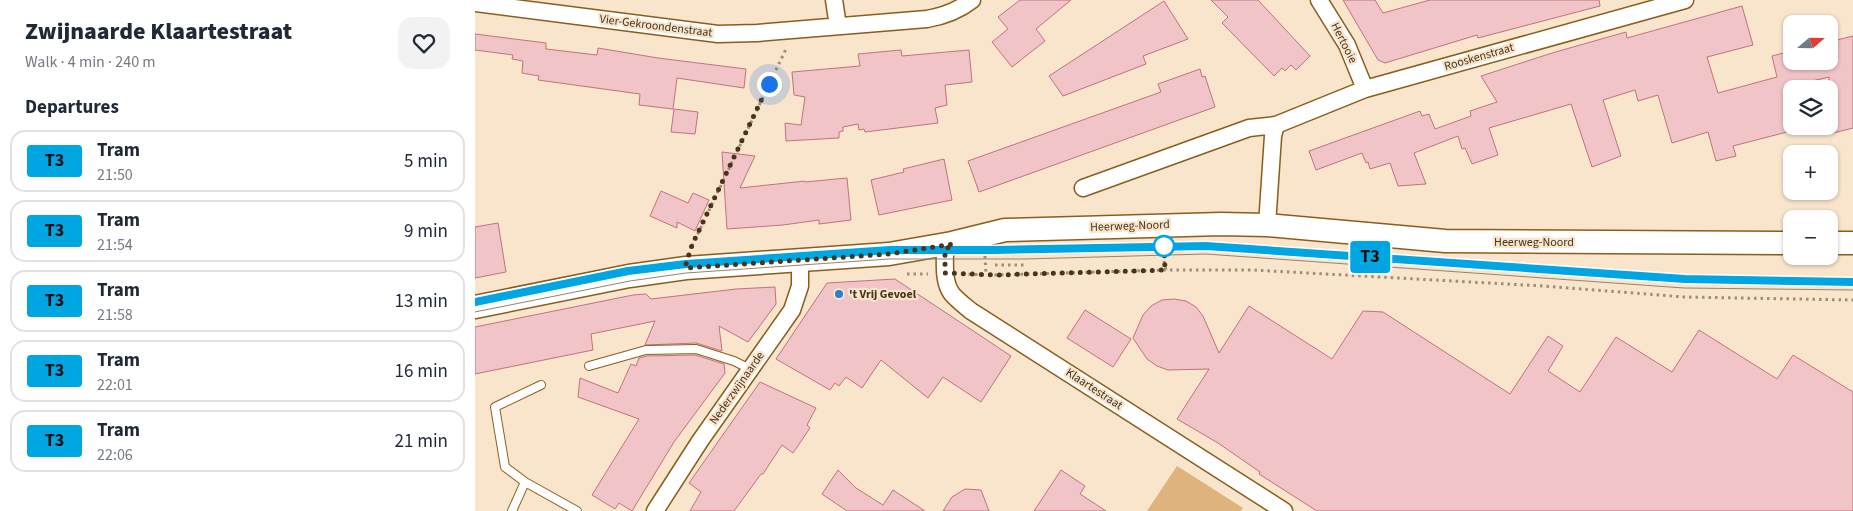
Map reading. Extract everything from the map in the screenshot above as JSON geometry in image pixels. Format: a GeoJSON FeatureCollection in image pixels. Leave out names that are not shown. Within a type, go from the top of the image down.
{"type":"FeatureCollection","features":[{"type":"Feature","properties":{"kind":"street"},"geometry":{"type":"LineString","coordinates":[[835,0],[838,26]]}},
{"type":"Feature","properties":{"kind":"street","name":"Vier-Gekroondenstraat"},"geometry":{"type":"LineString","coordinates":[[475,2],[718,34],[757,33],[927,19],[947,15],[965,6],[972,0]]}},
{"type":"Feature","properties":{"kind":"street","name":"Hertooie"},"geometry":{"type":"LineString","coordinates":[[1319,0],[1347,45],[1365,89]]}},
{"type":"Feature","properties":{"kind":"street","name":"Rooskenstraat"},"geometry":{"type":"LineString","coordinates":[[1083,188],[1249,128],[1276,125],[1365,89],[1685,0]]}},
{"type":"Feature","properties":{"kind":"street"},"geometry":{"type":"LineString","coordinates":[[1267,225],[1273,136],[1276,125]]}},
{"type":"Feature","properties":{"kind":"street","name":"Heerweg-Noord"},"geometry":{"type":"LineString","coordinates":[[475,307],[629,276],[686,268],[889,254],[953,244],[1005,230],[1221,224],[1267,225],[1445,241],[1783,243]]}},
{"type":"Feature","properties":{"kind":"street"},"geometry":{"type":"LineString","coordinates":[[1838,243],[1853,243]]}},
{"type":"Feature","properties":{"kind":"street","name":"Klaartestraat"},"geometry":{"type":"LineString","coordinates":[[953,244],[945,250],[945,273],[953,294],[971,311],[1285,511]]}},
{"type":"Feature","properties":{"kind":"street","name":"Nederzwijnaarde"},"geometry":{"type":"LineString","coordinates":[[655,511],[699,441],[792,310],[800,286],[800,259]]}},
{"type":"Feature","properties":{"kind":"lane"},"geometry":{"type":"LineString","coordinates":[[589,366],[646,350],[696,349],[734,361],[750,369]]}},
{"type":"Feature","properties":{"kind":"lane"},"geometry":{"type":"LineString","coordinates":[[541,385],[495,407],[505,467],[525,482],[577,511]]}},
{"type":"Feature","properties":{"kind":"lane"},"geometry":{"type":"LineString","coordinates":[[512,511],[525,482]]}},
{"type":"Feature","properties":{"kind":"path"},"geometry":{"type":"LineString","coordinates":[[686,268],[692,245],[795,30]]}},
{"type":"Feature","properties":{"kind":"path"},"geometry":{"type":"LineString","coordinates":[[1164,261],[1165,270]]}},
{"type":"Feature","properties":{"kind":"path"},"geometry":{"type":"LineString","coordinates":[[995,265],[1025,265]]}},
{"type":"Feature","properties":{"kind":"path"},"geometry":{"type":"LineString","coordinates":[[945,273],[1005,275],[1165,270],[1253,270],[1533,286],[1684,297],[1853,300]]}},
{"type":"Feature","properties":{"kind":"shaded area"},"geometry":{"type":"Polygon","coordinates":[[[1177,466],[1243,508],[1241,511],[1147,511],[1177,466]]]}},
{"type":"Feature","properties":{"kind":"building"},"geometry":{"type":"Polygon","coordinates":[[[1020,0],[1071,0],[1036,29],[1045,41],[1012,67],[992,42],[1008,29],[998,17],[1020,0]]]}},
{"type":"Feature","properties":{"kind":"building"},"geometry":{"type":"Polygon","coordinates":[[[1211,0],[1258,0],[1310,56],[1296,70],[1291,65],[1285,71],[1282,68],[1274,76],[1222,23],[1228,17],[1211,0]]]}},
{"type":"Feature","properties":{"kind":"building"},"geometry":{"type":"Polygon","coordinates":[[[1343,0],[1375,0],[1383,13],[1430,0],[1599,0],[1600,6],[1478,38],[1477,35],[1385,63],[1378,60],[1343,0]]]}},
{"type":"Feature","properties":{"kind":"building"},"geometry":{"type":"Polygon","coordinates":[[[1164,1],[1188,39],[1143,56],[1146,64],[1063,96],[1049,76],[1164,1]]]}},
{"type":"Feature","properties":{"kind":"building"},"geometry":{"type":"Polygon","coordinates":[[[1742,6],[1753,45],[1707,57],[1718,93],[1777,77],[1772,56],[1783,53],[1783,70],[1838,70],[1838,40],[1853,36],[1853,128],[1838,132],[1838,80],[1829,80],[1829,77],[1816,80],[1783,80],[1783,133],[1733,146],[1736,156],[1716,161],[1708,132],[1672,143],[1658,95],[1638,101],[1635,90],[1603,100],[1621,156],[1592,167],[1571,104],[1489,128],[1498,155],[1472,164],[1465,148],[1462,149],[1458,136],[1414,153],[1426,184],[1398,186],[1390,163],[1370,169],[1362,153],[1316,170],[1309,151],[1420,111],[1422,116],[1429,114],[1435,129],[1471,116],[1470,111],[1497,102],[1481,76],[1626,32],[1627,38],[1742,6]]]}},
{"type":"Feature","properties":{"kind":"building"},"geometry":{"type":"Polygon","coordinates":[[[475,34],[546,43],[546,49],[597,55],[598,48],[746,69],[744,88],[677,78],[673,109],[639,105],[640,94],[538,80],[539,76],[522,73],[523,61],[512,59],[513,55],[475,50],[475,34]]]}},
{"type":"Feature","properties":{"kind":"building"},"geometry":{"type":"Polygon","coordinates":[[[901,50],[902,56],[969,50],[972,82],[945,85],[947,105],[935,108],[938,123],[865,132],[864,129],[859,130],[858,124],[843,127],[843,131],[839,132],[839,138],[786,141],[785,123],[801,125],[805,97],[794,95],[792,72],[860,66],[858,54],[901,50]]]}},
{"type":"Feature","properties":{"kind":"building"},"geometry":{"type":"Polygon","coordinates":[[[1200,69],[1202,77],[1205,76],[1215,107],[979,192],[968,161],[1161,92],[1158,84],[1200,69]]]}},
{"type":"Feature","properties":{"kind":"building"},"geometry":{"type":"Polygon","coordinates":[[[674,109],[698,112],[695,134],[671,132],[674,109]]]}},
{"type":"Feature","properties":{"kind":"building"},"geometry":{"type":"Polygon","coordinates":[[[722,152],[755,156],[740,188],[847,178],[851,220],[819,224],[819,220],[727,229],[722,152]]]}},
{"type":"Feature","properties":{"kind":"building"},"geometry":{"type":"Polygon","coordinates":[[[944,159],[952,200],[879,215],[871,180],[904,172],[903,169],[944,159]]]}},
{"type":"Feature","properties":{"kind":"building"},"geometry":{"type":"Polygon","coordinates":[[[661,191],[688,203],[693,193],[709,200],[695,231],[677,222],[677,228],[650,216],[661,191]]]}},
{"type":"Feature","properties":{"kind":"building"},"geometry":{"type":"Polygon","coordinates":[[[498,223],[506,272],[475,278],[475,227],[498,223]]]}},
{"type":"Feature","properties":{"kind":"building"},"geometry":{"type":"Polygon","coordinates":[[[895,279],[1011,356],[981,402],[943,377],[928,398],[881,360],[862,388],[846,377],[839,386],[835,383],[830,390],[776,359],[827,283],[895,279]]]}},
{"type":"Feature","properties":{"kind":"building"},"geometry":{"type":"Polygon","coordinates":[[[775,287],[776,304],[748,342],[719,326],[722,351],[696,343],[645,345],[655,321],[591,334],[593,350],[475,374],[475,327],[633,295],[646,294],[651,299],[736,289],[775,287]]]}},
{"type":"Feature","properties":{"kind":"building"},"geometry":{"type":"Polygon","coordinates":[[[1162,300],[1186,301],[1196,307],[1203,316],[1219,353],[1249,306],[1332,359],[1363,311],[1383,312],[1510,394],[1548,336],[1563,346],[1548,371],[1580,392],[1616,337],[1672,372],[1699,330],[1777,379],[1793,355],[1853,392],[1853,511],[1317,511],[1259,474],[1260,472],[1218,443],[1177,419],[1209,369],[1168,370],[1157,366],[1147,359],[1133,338],[1143,315],[1151,306],[1162,300]]]}},
{"type":"Feature","properties":{"kind":"building"},"geometry":{"type":"Polygon","coordinates":[[[1085,310],[1131,339],[1113,367],[1067,338],[1085,310]]]}},
{"type":"Feature","properties":{"kind":"building"},"geometry":{"type":"Polygon","coordinates":[[[695,355],[724,364],[725,373],[674,442],[632,511],[619,503],[615,509],[592,495],[639,419],[578,397],[580,378],[618,393],[631,364],[636,366],[639,358],[647,356],[695,355]]]}},
{"type":"Feature","properties":{"kind":"building"},"geometry":{"type":"Polygon","coordinates":[[[760,382],[816,408],[807,425],[810,428],[793,453],[782,445],[763,474],[761,474],[734,511],[690,511],[701,492],[689,483],[760,382]]]}},
{"type":"Feature","properties":{"kind":"building"},"geometry":{"type":"Polygon","coordinates":[[[838,470],[856,488],[883,505],[893,490],[925,511],[847,511],[822,494],[838,470]]]}},
{"type":"Feature","properties":{"kind":"building"},"geometry":{"type":"Polygon","coordinates":[[[1061,470],[1085,486],[1080,494],[1106,511],[1034,511],[1061,470]]]}},
{"type":"Feature","properties":{"kind":"building"},"geometry":{"type":"Polygon","coordinates":[[[965,489],[981,490],[989,511],[943,511],[952,497],[965,489]]]}},
{"type":"Feature","properties":{"kind":"tram line"},"geometry":{"type":"LineString","coordinates":[[475,302],[628,271],[686,264],[890,250],[995,250],[1206,245],[1685,279],[1853,282]]}},
{"type":"Feature","properties":{"kind":"tram line","name":"T3"},"geometry":{"type":"LineString","coordinates":[[475,302],[628,271],[686,264],[890,250],[1206,246],[1685,279],[1853,282]]}},
{"type":"Feature","properties":{"kind":"tram line"},"geometry":{"type":"LineString","coordinates":[[475,312],[630,281],[686,273],[889,259],[1024,259],[1206,254],[1684,288],[1853,290]]}},
{"type":"Feature","properties":{"kind":"place","name":"'t Vrij Gevoel"},"geometry":{"type":"Point","coordinates":[839,294]}},
{"type":"Feature","properties":{"kind":"route"},"geometry":{"type":"LineString","coordinates":[[769,84],[692,245],[686,268],[889,254],[953,244],[945,250],[945,273],[996,275],[1165,270],[1164,246]]}}]}
